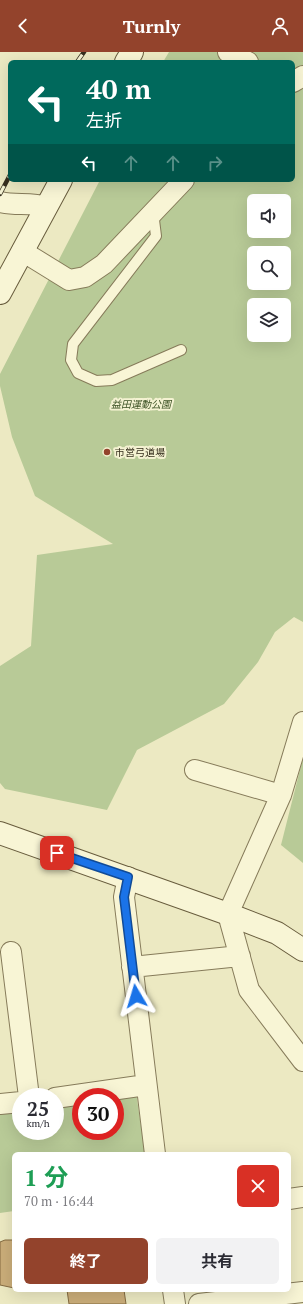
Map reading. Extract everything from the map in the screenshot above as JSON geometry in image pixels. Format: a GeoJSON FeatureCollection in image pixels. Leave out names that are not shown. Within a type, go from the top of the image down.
{"type":"FeatureCollection","features":[{"type":"Feature","properties":{"kind":"street"},"geometry":{"type":"LineString","coordinates":[[228,52],[244,60]]}},
{"type":"Feature","properties":{"kind":"street"},"geometry":{"type":"LineString","coordinates":[[0,293],[60,182]]}},
{"type":"Feature","properties":{"kind":"street"},"geometry":{"type":"LineString","coordinates":[[22,251],[69,280],[85,277],[104,264],[182,182]]}},
{"type":"Feature","properties":{"kind":"street"},"geometry":{"type":"LineString","coordinates":[[0,202],[32,203],[47,207]]}},
{"type":"Feature","properties":{"kind":"street"},"geometry":{"type":"LineString","coordinates":[[303,722],[281,795],[228,914],[249,990],[303,1061]]}},
{"type":"Feature","properties":{"kind":"street"},"geometry":{"type":"LineString","coordinates":[[195,770],[281,795]]}},
{"type":"Feature","properties":{"kind":"street"},"geometry":{"type":"LineString","coordinates":[[0,833],[128,877],[228,914],[277,933],[303,950]]}},
{"type":"Feature","properties":{"kind":"street"},"geometry":{"type":"LineString","coordinates":[[128,877],[124,897],[155,1152]]}},
{"type":"Feature","properties":{"kind":"street"},"geometry":{"type":"LineString","coordinates":[[11,952],[28,1088]]}},
{"type":"Feature","properties":{"kind":"street"},"geometry":{"type":"LineString","coordinates":[[132,967],[240,956]]}},
{"type":"Feature","properties":{"kind":"street"},"geometry":{"type":"LineString","coordinates":[[64,1097],[146,1085]]}},
{"type":"Feature","properties":{"kind":"street"},"geometry":{"type":"LineString","coordinates":[[0,1104],[12,1103]]}},
{"type":"Feature","properties":{"kind":"street"},"geometry":{"type":"LineString","coordinates":[[291,1199],[303,1197]]}},
{"type":"Feature","properties":{"kind":"street"},"geometry":{"type":"LineString","coordinates":[[173,1292],[175,1304]]}},
{"type":"Feature","properties":{"kind":"street"},"geometry":{"type":"LineString","coordinates":[[199,1304],[303,1292]]}},
{"type":"Feature","properties":{"kind":"lane"},"geometry":{"type":"LineString","coordinates":[[154,212],[156,236],[73,344],[72,360],[78,373],[96,381],[112,380],[181,350]]}},
{"type":"Feature","properties":{"kind":"green space","name":"益田運動公園"},"geometry":{"type":"Polygon","coordinates":[[[169,52],[303,52],[303,622],[294,617],[275,632],[258,662],[224,704],[137,750],[107,810],[5,789],[0,783],[0,666],[31,646],[37,555],[113,544],[35,496],[12,437],[0,386],[0,374],[99,182],[295,182],[295,60],[164,60],[169,52]]]}},
{"type":"Feature","properties":{"kind":"green space"},"geometry":{"type":"Polygon","coordinates":[[[303,758],[303,863],[281,845],[303,758]]]}},
{"type":"Feature","properties":{"kind":"green space"},"geometry":{"type":"Polygon","coordinates":[[[136,1092],[145,1152],[12,1152],[12,1211],[0,1213],[0,1111],[12,1109],[12,1140],[64,1140],[64,1103],[72,1101],[72,1140],[124,1140],[124,1095],[136,1092]]]}},
{"type":"Feature","properties":{"kind":"building"},"geometry":{"type":"Polygon","coordinates":[[[12,1240],[12,1288],[0,1285],[0,1242],[12,1240]]]}},
{"type":"Feature","properties":{"kind":"building"},"geometry":{"type":"Polygon","coordinates":[[[67,1292],[124,1292],[126,1304],[69,1304],[67,1292]]]}},
{"type":"Feature","properties":{"kind":"railway"},"geometry":{"type":"LineString","coordinates":[[78,60],[84,52]]}},
{"type":"Feature","properties":{"kind":"railway"},"geometry":{"type":"LineString","coordinates":[[0,194],[8,179]]}},
{"type":"Feature","properties":{"kind":"place","name":"市営弓道場"},"geometry":{"type":"Point","coordinates":[107,452]}},
{"type":"Feature","properties":{"kind":"route"},"geometry":{"type":"LineString","coordinates":[[57,853],[128,877],[124,897],[136,996]]}}]}
